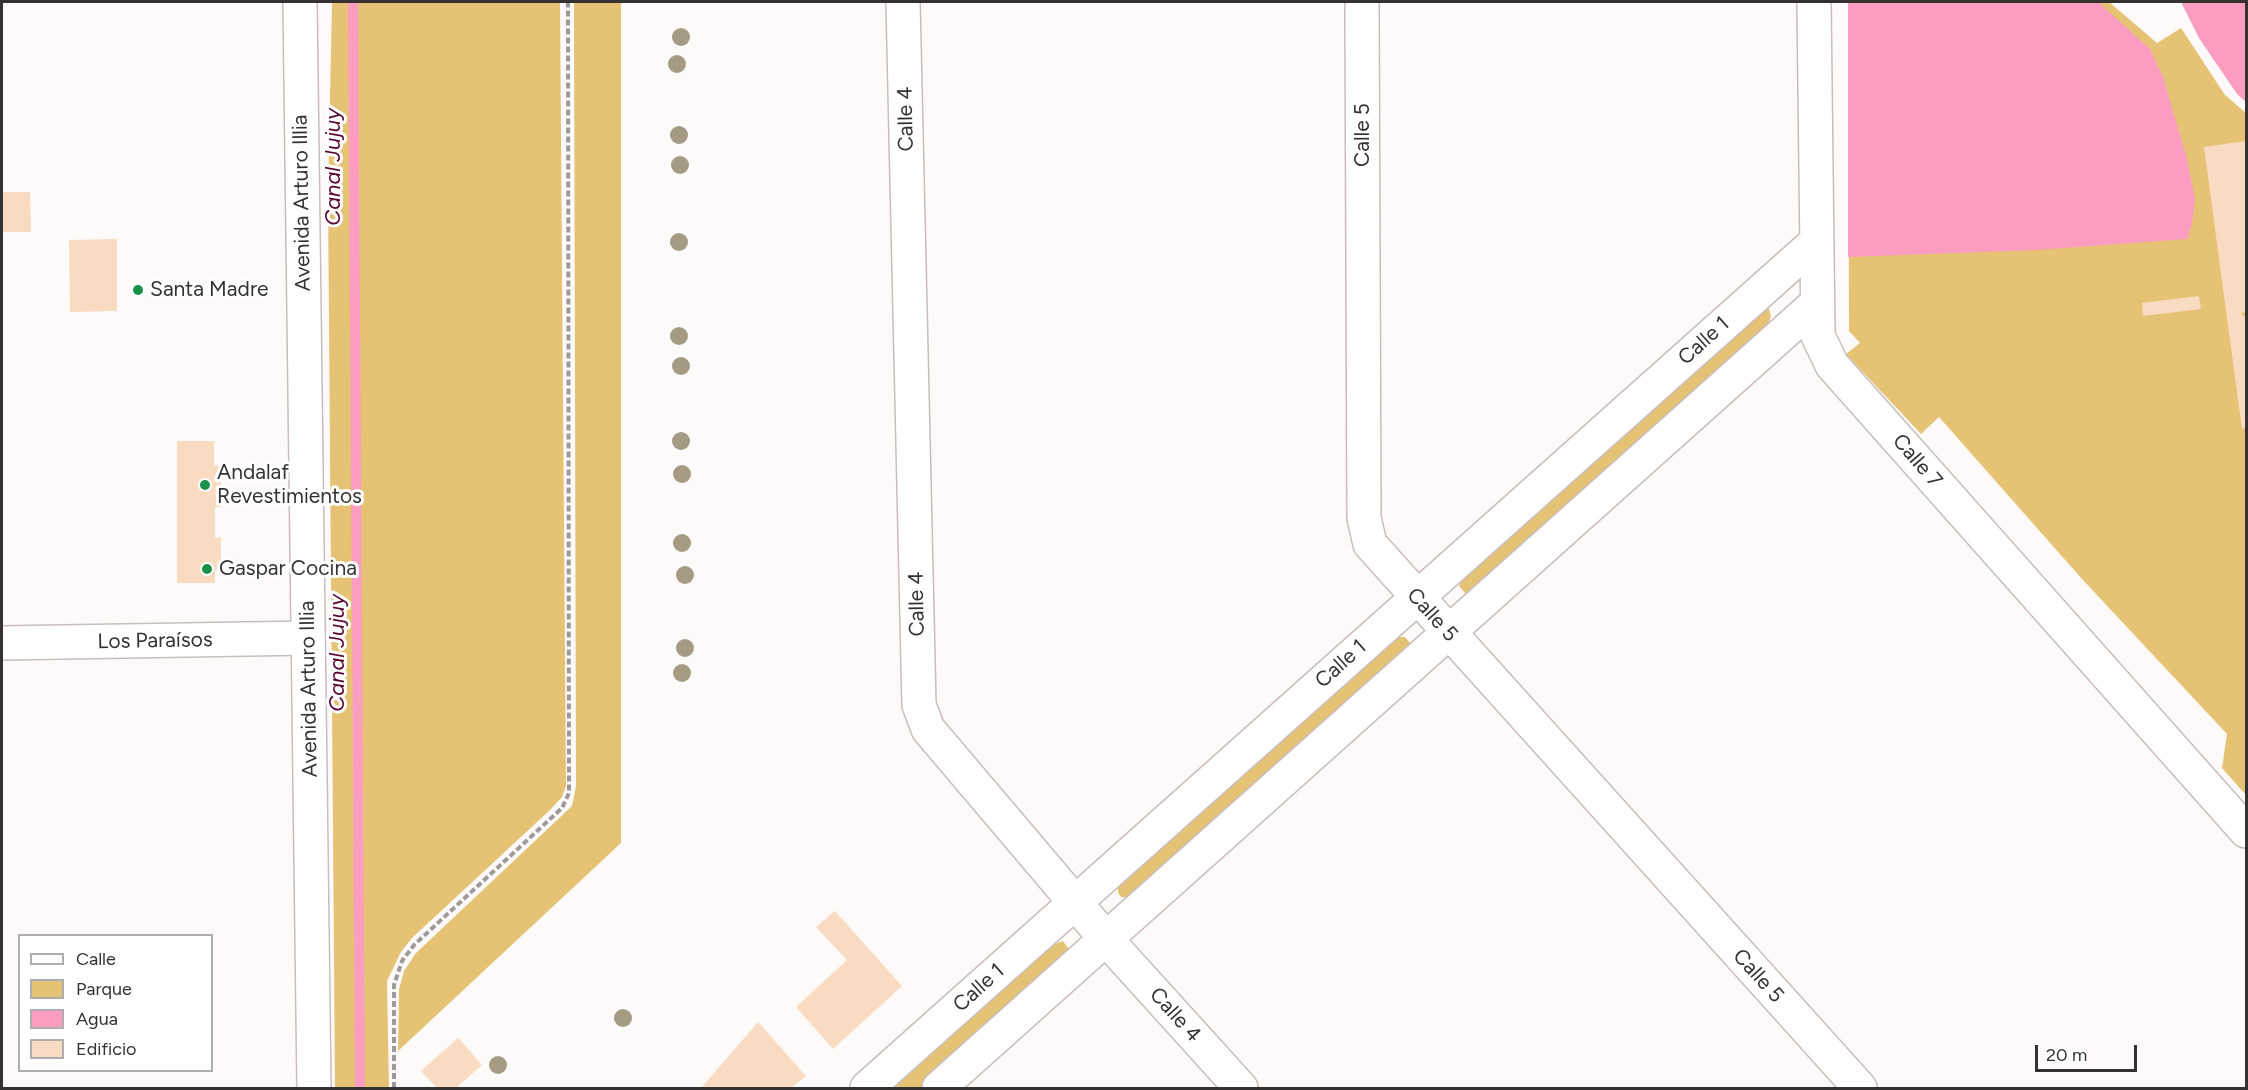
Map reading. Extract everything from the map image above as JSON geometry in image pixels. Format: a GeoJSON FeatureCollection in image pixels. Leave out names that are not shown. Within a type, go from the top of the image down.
{"type":"FeatureCollection","features":[{"type":"Feature","properties":{"kind":"street","name":"Avenida Arturo Illia"},"geometry":{"type":"LineString","coordinates":[[300,2],[314,1089]]}},
{"type":"Feature","properties":{"kind":"street","name":"Calle 4"},"geometry":{"type":"LineString","coordinates":[[903,2],[919,705],[928,729],[1106,939],[1241,1089]]}},
{"type":"Feature","properties":{"kind":"street","name":"Calle 5"},"geometry":{"type":"LineString","coordinates":[[1362,2],[1364,518],[1370,544],[1860,1089]]}},
{"type":"Feature","properties":{"kind":"street","name":"Calle 7"},"geometry":{"type":"LineString","coordinates":[[1814,2],[1818,336],[1832,365],[2247,831]]}},
{"type":"Feature","properties":{"kind":"street","name":"Calle 1"},"geometry":{"type":"LineString","coordinates":[[867,1089],[1816,242]]}},
{"type":"Feature","properties":{"kind":"street"},"geometry":{"type":"LineString","coordinates":[[939,1089],[1817,303]]}},
{"type":"Feature","properties":{"kind":"street","name":"Los Paraísos"},"geometry":{"type":"LineString","coordinates":[[2,643],[308,638]]}},
{"type":"Feature","properties":{"kind":"path"},"geometry":{"type":"LineString","coordinates":[[394,1089],[393,985],[402,961],[414,945],[562,808],[569,794],[568,2]]}},
{"type":"Feature","properties":{"kind":"green space"},"geometry":{"type":"Polygon","coordinates":[[[332,2],[560,2],[566,786],[562,797],[550,810],[412,938],[401,952],[387,981],[389,1088],[335,1088],[328,196],[332,2]]]}},
{"type":"Feature","properties":{"kind":"green space"},"geometry":{"type":"Polygon","coordinates":[[[574,2],[621,2],[621,843],[398,1051],[399,989],[404,971],[416,953],[572,806],[576,786],[574,2]]]}},
{"type":"Feature","properties":{"kind":"green space"},"geometry":{"type":"Polygon","coordinates":[[[1848,2],[2109,2],[2157,43],[2181,28],[2225,95],[2246,113],[2246,795],[2222,768],[2227,734],[2082,579],[1939,417],[1921,434],[1846,354],[1860,343],[1849,331],[1848,2]]]}},
{"type":"Feature","properties":{"kind":"green space"},"geometry":{"type":"Polygon","coordinates":[[[1768,306],[1771,317],[1767,326],[1477,591],[1466,594],[1459,586],[1463,578],[1768,306]]]}},
{"type":"Feature","properties":{"kind":"green space"},"geometry":{"type":"Polygon","coordinates":[[[1396,637],[1405,637],[1410,643],[1404,654],[1130,897],[1121,897],[1118,893],[1118,885],[1396,637]]]}},
{"type":"Feature","properties":{"kind":"green space"},"geometry":{"type":"Polygon","coordinates":[[[1063,941],[1069,949],[1065,960],[924,1088],[894,1088],[1052,945],[1063,941]]]}},
{"type":"Feature","properties":{"kind":"water"},"geometry":{"type":"Polygon","coordinates":[[[1848,2],[2098,2],[2150,49],[2163,77],[2187,159],[2195,199],[2192,224],[2187,239],[2036,250],[1848,257],[1848,2]]]}},
{"type":"Feature","properties":{"kind":"water"},"geometry":{"type":"Polygon","coordinates":[[[2181,2],[2246,2],[2246,102],[2237,94],[2199,38],[2181,2]]]}},
{"type":"Feature","properties":{"kind":"building"},"geometry":{"type":"Polygon","coordinates":[[[2246,141],[2246,312],[2240,313],[2246,318],[2246,428],[2242,429],[2204,147],[2246,141]]]}},
{"type":"Feature","properties":{"kind":"building"},"geometry":{"type":"Polygon","coordinates":[[[2,192],[30,192],[31,232],[2,232],[2,192]]]}},
{"type":"Feature","properties":{"kind":"building"},"geometry":{"type":"Polygon","coordinates":[[[117,239],[117,311],[70,312],[69,240],[117,239]]]}},
{"type":"Feature","properties":{"kind":"building"},"geometry":{"type":"Polygon","coordinates":[[[2199,296],[2201,309],[2143,316],[2142,303],[2199,296]]]}},
{"type":"Feature","properties":{"kind":"building"},"geometry":{"type":"Polygon","coordinates":[[[177,441],[214,441],[214,466],[221,466],[221,507],[215,507],[215,538],[221,537],[221,570],[215,570],[215,583],[177,583],[177,441]]]}},
{"type":"Feature","properties":{"kind":"building"},"geometry":{"type":"Polygon","coordinates":[[[835,911],[902,986],[833,1049],[796,1007],[847,960],[816,927],[835,911]]]}},
{"type":"Feature","properties":{"kind":"building"},"geometry":{"type":"Polygon","coordinates":[[[758,1022],[806,1076],[791,1088],[701,1088],[758,1022]]]}},
{"type":"Feature","properties":{"kind":"building"},"geometry":{"type":"Polygon","coordinates":[[[458,1038],[482,1065],[456,1088],[437,1088],[421,1071],[458,1038]]]}},
{"type":"Feature","properties":{"kind":"waterway","name":"Canal Jujuy"},"geometry":{"type":"LineString","coordinates":[[353,2],[360,1088]]}},
{"type":"Feature","properties":{"kind":"place","name":"Santa Madre"},"geometry":{"type":"Point","coordinates":[138,290]}},
{"type":"Feature","properties":{"kind":"place","name":"Andalaf Revestimientos"},"geometry":{"type":"Point","coordinates":[205,485]}},
{"type":"Feature","properties":{"kind":"place","name":"Gaspar Cocina"},"geometry":{"type":"Point","coordinates":[207,569]}}]}
